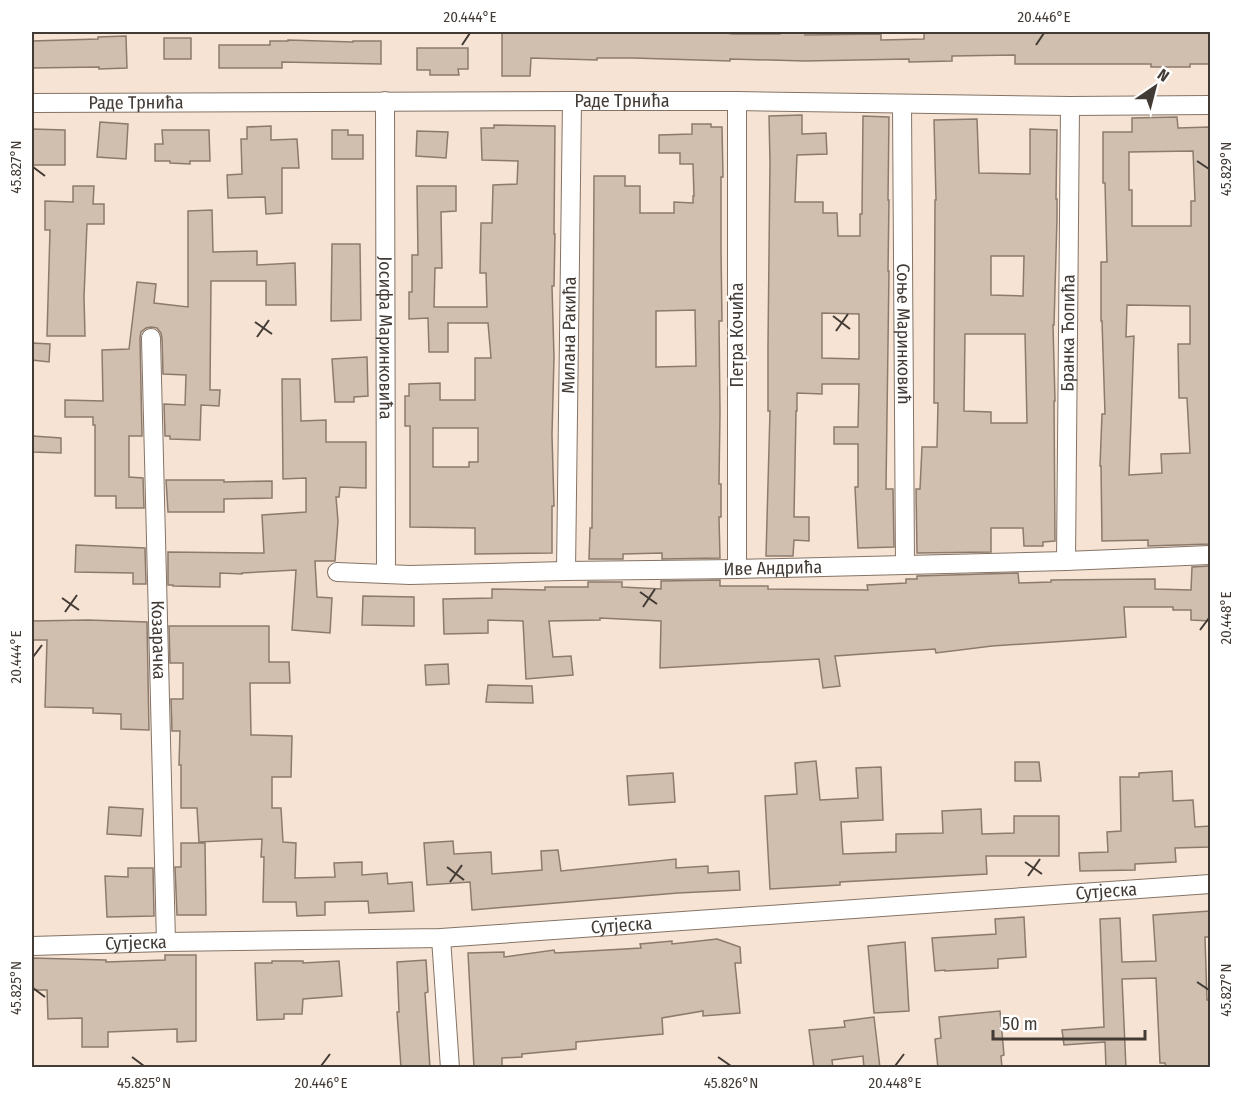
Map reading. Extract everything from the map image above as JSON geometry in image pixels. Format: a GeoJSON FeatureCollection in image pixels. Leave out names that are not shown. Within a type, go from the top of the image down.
{"type":"FeatureCollection","features":[{"type":"Feature","properties":{"kind":"street","name":"Јосифа Маринковића"},"geometry":{"type":"LineString","coordinates":[[385,101],[386,574]]}},
{"type":"Feature","properties":{"kind":"street","name":"Милана Ракића"},"geometry":{"type":"LineString","coordinates":[[566,571],[572,101]]}},
{"type":"Feature","properties":{"kind":"street","name":"Раде Трнића"},"geometry":{"type":"LineString","coordinates":[[32,103],[737,101],[1070,106],[1210,105]]}},
{"type":"Feature","properties":{"kind":"street","name":"Петра Кочића"},"geometry":{"type":"LineString","coordinates":[[737,101],[737,569]]}},
{"type":"Feature","properties":{"kind":"street","name":"Соње Маринковић"},"geometry":{"type":"LineString","coordinates":[[902,104],[905,564]]}},
{"type":"Feature","properties":{"kind":"street","name":"Бранка Ћопића"},"geometry":{"type":"LineString","coordinates":[[1066,561],[1070,106]]}},
{"type":"Feature","properties":{"kind":"street","name":"Козарачка"},"geometry":{"type":"LineString","coordinates":[[151,338],[166,942]]}},
{"type":"Feature","properties":{"kind":"street","name":"Иве Андрића"},"geometry":{"type":"LineString","coordinates":[[337,572],[410,575],[737,569],[1210,555]]}},
{"type":"Feature","properties":{"kind":"street","name":"Сутјеска"},"geometry":{"type":"LineString","coordinates":[[32,946],[441,938],[1210,884]]}},
{"type":"Feature","properties":{"kind":"street"},"geometry":{"type":"LineString","coordinates":[[441,938],[450,1068]]}},
{"type":"Feature","properties":{"kind":"building"},"geometry":{"type":"Polygon","coordinates":[[[502,32],[780,34],[780,32],[805,32],[805,35],[881,34],[881,40],[924,39],[924,32],[1210,32],[1210,64],[1190,64],[1190,67],[1151,67],[1151,64],[1015,64],[1015,55],[952,56],[952,61],[909,62],[909,59],[805,61],[730,59],[730,61],[531,58],[530,76],[502,76],[502,32]]]}},
{"type":"Feature","properties":{"kind":"building"},"geometry":{"type":"Polygon","coordinates":[[[126,36],[127,68],[32,68],[32,41],[126,36]]]}},
{"type":"Feature","properties":{"kind":"building"},"geometry":{"type":"Polygon","coordinates":[[[164,38],[191,38],[191,59],[164,59],[164,38]]]}},
{"type":"Feature","properties":{"kind":"building"},"geometry":{"type":"Polygon","coordinates":[[[270,41],[381,41],[381,64],[282,62],[282,68],[219,68],[219,45],[270,45],[270,41]]]}},
{"type":"Feature","properties":{"kind":"building"},"geometry":{"type":"Polygon","coordinates":[[[417,48],[468,48],[468,69],[458,69],[459,75],[430,75],[430,70],[417,70],[417,48]]]}},
{"type":"Feature","properties":{"kind":"building"},"geometry":{"type":"Polygon","coordinates":[[[802,115],[802,134],[826,133],[827,154],[797,155],[795,202],[823,202],[823,213],[837,213],[838,236],[860,236],[863,116],[889,117],[886,489],[893,489],[894,547],[858,548],[855,487],[858,487],[858,444],[834,444],[834,427],[858,427],[859,384],[822,384],[822,394],[797,393],[794,517],[809,517],[809,541],[794,540],[793,556],[766,556],[770,411],[768,411],[769,116],[802,115]],[[822,313],[822,358],[859,359],[859,314],[822,313]]]}},
{"type":"Feature","properties":{"kind":"building"},"geometry":{"type":"Polygon","coordinates":[[[1177,117],[1178,128],[1210,127],[1210,544],[1148,546],[1148,540],[1102,541],[1100,466],[1102,414],[1105,414],[1101,262],[1107,262],[1103,132],[1132,132],[1132,118],[1177,117]],[[1193,151],[1129,152],[1132,226],[1191,226],[1191,201],[1195,201],[1193,151]],[[1127,305],[1126,337],[1134,336],[1129,475],[1162,473],[1161,454],[1190,453],[1187,398],[1179,398],[1178,344],[1190,344],[1190,306],[1127,305]]]}},
{"type":"Feature","properties":{"kind":"building"},"geometry":{"type":"Polygon","coordinates":[[[977,119],[979,173],[1030,174],[1030,129],[1057,130],[1057,218],[1053,325],[1055,541],[1043,542],[1043,546],[1024,546],[1023,528],[991,528],[991,552],[917,553],[916,489],[920,489],[922,447],[937,447],[938,403],[934,403],[936,200],[934,120],[977,119]],[[991,256],[991,295],[1023,296],[1024,256],[991,256]],[[965,334],[964,411],[991,412],[991,423],[1027,423],[1025,334],[965,334]]]}},
{"type":"Feature","properties":{"kind":"building"},"geometry":{"type":"Polygon","coordinates":[[[100,122],[128,124],[126,159],[97,157],[100,122]]]}},
{"type":"Feature","properties":{"kind":"building"},"geometry":{"type":"Polygon","coordinates":[[[692,124],[711,124],[711,127],[722,127],[722,321],[719,321],[720,558],[662,559],[662,553],[623,554],[623,559],[589,559],[590,528],[592,528],[594,176],[625,176],[625,186],[640,186],[640,213],[674,213],[674,202],[693,203],[693,164],[680,164],[680,153],[659,153],[659,135],[692,134],[692,124]],[[695,310],[656,311],[656,367],[696,366],[695,310]]]}},
{"type":"Feature","properties":{"kind":"building"},"geometry":{"type":"Polygon","coordinates":[[[494,125],[555,126],[555,234],[554,286],[552,286],[554,506],[552,506],[552,553],[475,554],[475,528],[410,527],[410,426],[405,426],[405,396],[409,396],[409,384],[440,383],[440,400],[475,400],[475,358],[491,358],[488,323],[448,323],[448,352],[429,352],[428,318],[409,319],[412,255],[418,255],[417,186],[456,186],[456,211],[441,212],[442,268],[435,268],[434,307],[487,307],[486,273],[480,273],[481,223],[492,223],[493,185],[517,184],[518,161],[482,160],[481,128],[494,128],[494,125]],[[433,428],[433,467],[469,467],[469,462],[478,462],[478,428],[433,428]]]}},
{"type":"Feature","properties":{"kind":"building"},"geometry":{"type":"Polygon","coordinates":[[[271,126],[271,140],[297,139],[299,168],[282,168],[282,213],[266,214],[265,197],[228,198],[227,175],[242,174],[241,139],[247,139],[247,127],[271,126]]]}},
{"type":"Feature","properties":{"kind":"building"},"geometry":{"type":"Polygon","coordinates":[[[32,129],[65,130],[65,165],[32,165],[32,129]]]}},
{"type":"Feature","properties":{"kind":"building"},"geometry":{"type":"Polygon","coordinates":[[[162,130],[209,130],[210,161],[190,161],[190,164],[155,161],[155,144],[163,144],[162,130]]]}},
{"type":"Feature","properties":{"kind":"building"},"geometry":{"type":"Polygon","coordinates":[[[332,130],[348,130],[348,135],[363,135],[363,159],[332,159],[332,130]]]}},
{"type":"Feature","properties":{"kind":"building"},"geometry":{"type":"Polygon","coordinates":[[[417,131],[448,132],[446,158],[416,156],[417,131]]]}},
{"type":"Feature","properties":{"kind":"building"},"geometry":{"type":"Polygon","coordinates":[[[73,186],[94,186],[93,204],[104,204],[104,224],[87,224],[85,336],[47,336],[50,230],[45,230],[45,201],[73,202],[73,186]]]}},
{"type":"Feature","properties":{"kind":"building"},"geometry":{"type":"Polygon","coordinates":[[[212,210],[213,252],[257,251],[257,265],[295,263],[296,305],[266,305],[266,281],[211,281],[210,390],[220,390],[219,406],[201,405],[200,440],[170,439],[170,436],[165,436],[164,404],[185,405],[186,375],[163,374],[161,333],[157,328],[151,327],[141,332],[142,436],[129,436],[129,477],[143,478],[144,508],[116,508],[116,496],[95,496],[93,417],[65,417],[65,400],[103,401],[102,350],[129,349],[137,282],[156,284],[154,303],[188,307],[188,211],[212,210]]]}},
{"type":"Feature","properties":{"kind":"building"},"geometry":{"type":"Polygon","coordinates":[[[332,244],[360,244],[361,320],[331,321],[332,244]]]}},
{"type":"Feature","properties":{"kind":"building"},"geometry":{"type":"Polygon","coordinates":[[[32,343],[50,344],[49,362],[32,360],[32,343]]]}},
{"type":"Feature","properties":{"kind":"building"},"geometry":{"type":"Polygon","coordinates":[[[367,357],[368,396],[354,397],[354,402],[335,402],[332,359],[367,357]]]}},
{"type":"Feature","properties":{"kind":"building"},"geometry":{"type":"Polygon","coordinates":[[[282,379],[300,379],[301,421],[326,420],[326,442],[366,442],[366,488],[340,487],[339,497],[336,497],[338,521],[335,561],[315,561],[317,597],[332,598],[330,633],[292,630],[296,570],[242,574],[220,573],[220,587],[168,585],[168,552],[264,553],[262,515],[306,512],[306,478],[283,479],[282,379]]]}},
{"type":"Feature","properties":{"kind":"building"},"geometry":{"type":"Polygon","coordinates":[[[33,436],[61,438],[61,453],[33,452],[33,436]]]}},
{"type":"Feature","properties":{"kind":"building"},"geometry":{"type":"Polygon","coordinates":[[[166,480],[272,481],[272,498],[224,499],[224,512],[168,512],[166,480]]]}},
{"type":"Feature","properties":{"kind":"building"},"geometry":{"type":"Polygon","coordinates":[[[76,545],[145,548],[146,584],[133,584],[133,573],[75,572],[76,545]]]}},
{"type":"Feature","properties":{"kind":"building"},"geometry":{"type":"Polygon","coordinates":[[[1210,566],[1210,621],[1191,620],[1191,610],[1173,610],[1173,607],[1124,607],[1126,637],[992,646],[936,653],[935,649],[835,656],[840,686],[823,688],[819,659],[660,668],[661,621],[600,618],[600,620],[549,621],[553,657],[571,656],[573,675],[526,679],[523,621],[488,620],[488,633],[444,634],[443,599],[492,598],[492,589],[545,590],[545,587],[588,587],[588,582],[622,582],[622,587],[661,589],[661,581],[720,580],[720,586],[868,590],[867,585],[906,583],[906,579],[917,579],[917,576],[1018,573],[1019,583],[1051,582],[1051,580],[1155,579],[1155,589],[1191,590],[1192,567],[1210,566]]]}},
{"type":"Feature","properties":{"kind":"building"},"geometry":{"type":"Polygon","coordinates":[[[363,596],[414,597],[414,626],[362,625],[363,596]]]}},
{"type":"Feature","properties":{"kind":"building"},"geometry":{"type":"Polygon","coordinates":[[[32,621],[147,622],[149,730],[121,729],[121,714],[93,713],[93,708],[45,707],[47,640],[32,640],[32,621]]]}},
{"type":"Feature","properties":{"kind":"building"},"geometry":{"type":"Polygon","coordinates":[[[169,626],[269,626],[269,662],[289,662],[290,683],[250,683],[251,735],[292,736],[291,777],[272,777],[272,808],[281,808],[283,842],[296,843],[295,878],[335,877],[334,863],[362,862],[362,875],[387,873],[388,884],[412,882],[414,911],[369,913],[368,901],[325,902],[325,915],[297,916],[296,902],[263,902],[262,839],[199,842],[197,808],[181,808],[180,731],[172,731],[171,699],[183,699],[183,663],[170,663],[169,626]]]}},
{"type":"Feature","properties":{"kind":"building"},"geometry":{"type":"Polygon","coordinates":[[[448,664],[449,684],[426,685],[425,665],[448,664]]]}},
{"type":"Feature","properties":{"kind":"building"},"geometry":{"type":"Polygon","coordinates":[[[488,685],[532,686],[533,703],[486,702],[488,685]]]}},
{"type":"Feature","properties":{"kind":"building"},"geometry":{"type":"Polygon","coordinates":[[[816,761],[820,800],[858,798],[856,768],[881,767],[883,820],[841,822],[843,854],[896,852],[896,834],[943,833],[942,811],[981,809],[982,834],[1014,833],[1014,816],[1059,816],[1059,856],[986,856],[987,874],[840,882],[840,885],[770,889],[765,796],[797,794],[795,763],[816,761]]]}},
{"type":"Feature","properties":{"kind":"building"},"geometry":{"type":"Polygon","coordinates":[[[1015,762],[1039,762],[1041,781],[1015,781],[1015,762]]]}},
{"type":"Feature","properties":{"kind":"building"},"geometry":{"type":"Polygon","coordinates":[[[1172,771],[1173,801],[1193,800],[1195,827],[1210,826],[1210,847],[1175,848],[1176,862],[1135,864],[1135,870],[1080,871],[1079,853],[1108,852],[1107,832],[1121,831],[1120,777],[1139,777],[1139,773],[1172,771]]]}},
{"type":"Feature","properties":{"kind":"building"},"geometry":{"type":"Polygon","coordinates":[[[673,773],[675,802],[629,805],[627,776],[673,773]]]}},
{"type":"Feature","properties":{"kind":"building"},"geometry":{"type":"Polygon","coordinates":[[[109,807],[143,809],[141,836],[107,834],[109,807]]]}},
{"type":"Feature","properties":{"kind":"building"},"geometry":{"type":"Polygon","coordinates":[[[453,841],[454,854],[491,852],[492,874],[542,870],[541,851],[558,850],[561,871],[676,859],[676,868],[708,866],[708,873],[739,871],[740,890],[472,910],[470,882],[427,885],[424,843],[453,841]]]}},
{"type":"Feature","properties":{"kind":"building"},"geometry":{"type":"Polygon","coordinates":[[[181,843],[205,843],[206,915],[177,915],[175,867],[181,867],[181,843]]]}},
{"type":"Feature","properties":{"kind":"building"},"geometry":{"type":"Polygon","coordinates":[[[128,868],[153,868],[154,916],[107,917],[105,876],[128,877],[128,868]]]}},
{"type":"Feature","properties":{"kind":"building"},"geometry":{"type":"Polygon","coordinates":[[[1210,911],[1210,937],[1205,937],[1207,1000],[1209,1000],[1210,1013],[1210,1068],[1166,1068],[1165,1063],[1160,1063],[1156,978],[1122,979],[1126,1068],[1106,1068],[1105,1042],[1064,1045],[1062,1030],[1104,1027],[1100,919],[1120,918],[1122,962],[1156,961],[1153,915],[1210,911]]]}},
{"type":"Feature","properties":{"kind":"building"},"geometry":{"type":"Polygon","coordinates":[[[1024,917],[1026,957],[998,959],[998,968],[935,971],[932,938],[996,934],[995,919],[1024,917]]]}},
{"type":"Feature","properties":{"kind":"building"},"geometry":{"type":"Polygon","coordinates":[[[717,939],[740,947],[741,963],[735,963],[740,1013],[703,1016],[703,1011],[662,1018],[663,1034],[576,1042],[576,1049],[502,1058],[502,1068],[474,1068],[468,953],[504,952],[504,957],[554,950],[555,953],[641,948],[640,944],[672,941],[672,944],[717,939]]]}},
{"type":"Feature","properties":{"kind":"building"},"geometry":{"type":"Polygon","coordinates":[[[905,942],[909,1011],[874,1013],[868,946],[905,942]]]}},
{"type":"Feature","properties":{"kind":"building"},"geometry":{"type":"Polygon","coordinates":[[[165,955],[196,955],[196,1041],[177,1042],[177,1029],[108,1032],[108,1047],[82,1047],[82,1018],[48,1019],[47,990],[32,990],[32,958],[106,960],[106,962],[165,960],[165,955]]]}},
{"type":"Feature","properties":{"kind":"building"},"geometry":{"type":"Polygon","coordinates":[[[426,960],[428,992],[425,993],[430,1068],[401,1068],[397,1012],[399,1012],[397,962],[426,960]]]}},
{"type":"Feature","properties":{"kind":"building"},"geometry":{"type":"Polygon","coordinates":[[[272,961],[303,961],[303,963],[339,961],[342,996],[303,999],[302,1014],[284,1014],[284,1019],[257,1020],[255,963],[272,963],[272,961]]]}},
{"type":"Feature","properties":{"kind":"building"},"geometry":{"type":"Polygon","coordinates":[[[1000,1011],[1004,1055],[1001,1056],[1002,1068],[938,1068],[935,1039],[941,1038],[939,1017],[1000,1011]]]}},
{"type":"Feature","properties":{"kind":"building"},"geometry":{"type":"Polygon","coordinates":[[[874,1017],[880,1068],[864,1068],[863,1056],[832,1060],[833,1068],[814,1068],[809,1030],[845,1027],[844,1021],[874,1017]]]}}]}
